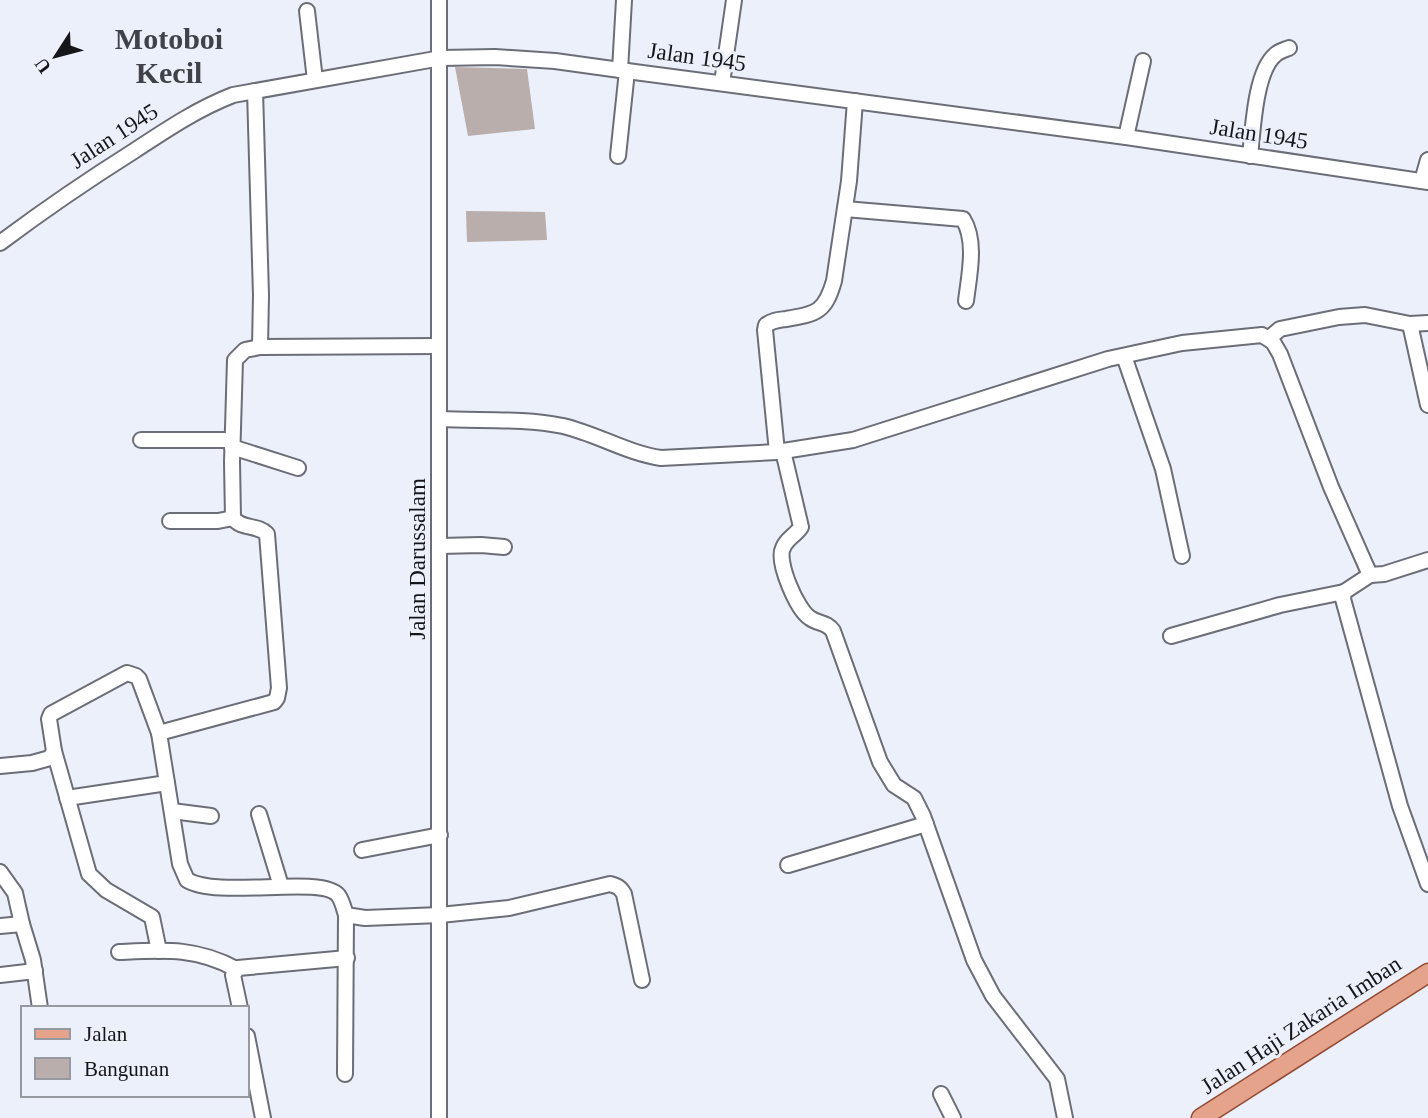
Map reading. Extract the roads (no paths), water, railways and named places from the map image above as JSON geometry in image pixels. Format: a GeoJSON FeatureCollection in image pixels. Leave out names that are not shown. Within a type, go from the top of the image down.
{"type":"FeatureCollection","features":[{"type":"Feature","properties":{"kind":"main road","name":"Jalan Haji Zakaria Imban"},"geometry":{"type":"LineString","coordinates":[[1201,1118],[1224,1112],[1428,973]]}},
{"type":"Feature","properties":{"kind":"street","name":"Jalan Darussalam"},"geometry":{"type":"LineString","coordinates":[[439,0],[439,1118]]}},
{"type":"Feature","properties":{"kind":"street"},"geometry":{"type":"LineString","coordinates":[[618,156],[624,0]]}},
{"type":"Feature","properties":{"kind":"street"},"geometry":{"type":"LineString","coordinates":[[722,83],[734,0]]}},
{"type":"Feature","properties":{"kind":"street"},"geometry":{"type":"LineString","coordinates":[[307,11],[315,80]]}},
{"type":"Feature","properties":{"kind":"street"},"geometry":{"type":"LineString","coordinates":[[1250,156],[1259,89],[1264,73],[1272,57],[1289,48]]}},
{"type":"Feature","properties":{"kind":"street","name":"Jalan 1945"},"geometry":{"type":"LineString","coordinates":[[0,243],[54,202],[182,120],[218,101],[233,95],[441,58],[495,57],[623,70],[1126,137],[1425,181]]}},
{"type":"Feature","properties":{"kind":"street"},"geometry":{"type":"LineString","coordinates":[[1126,137],[1143,61]]}},
{"type":"Feature","properties":{"kind":"street"},"geometry":{"type":"LineString","coordinates":[[255,91],[260,347]]}},
{"type":"Feature","properties":{"kind":"street"},"geometry":{"type":"LineString","coordinates":[[855,101],[854,141],[845,209],[834,281],[825,305],[814,313],[775,320],[766,326],[766,348],[780,452],[801,527],[783,546],[781,553],[789,583],[805,614],[828,625],[833,631],[880,762],[894,785],[914,798],[926,824],[974,960],[993,996],[1056,1079],[1065,1118]]}},
{"type":"Feature","properties":{"kind":"street"},"geometry":{"type":"LineString","coordinates":[[1425,181],[1428,160]]}},
{"type":"Feature","properties":{"kind":"street"},"geometry":{"type":"LineString","coordinates":[[845,209],[963,219],[970,236],[966,301]]}},
{"type":"Feature","properties":{"kind":"street"},"geometry":{"type":"LineString","coordinates":[[1269,338],[1280,329],[1339,317],[1365,315],[1410,324],[1428,323]]}},
{"type":"Feature","properties":{"kind":"street"},"geometry":{"type":"LineString","coordinates":[[1410,324],[1428,405]]}},
{"type":"Feature","properties":{"kind":"street"},"geometry":{"type":"LineString","coordinates":[[440,419],[561,426],[660,458],[780,452],[853,440],[1124,356],[1218,339],[1255,335],[1269,338]]}},
{"type":"Feature","properties":{"kind":"street"},"geometry":{"type":"LineString","coordinates":[[1269,338],[1287,372],[1318,454],[1370,575]]}},
{"type":"Feature","properties":{"kind":"street"},"geometry":{"type":"LineString","coordinates":[[159,733],[274,702],[277,698],[279,688],[267,534],[262,529],[242,526],[233,518],[235,360],[245,350],[260,347],[439,346]]}},
{"type":"Feature","properties":{"kind":"street"},"geometry":{"type":"LineString","coordinates":[[1124,356],[1163,469],[1182,556]]}},
{"type":"Feature","properties":{"kind":"street"},"geometry":{"type":"LineString","coordinates":[[141,440],[232,443],[298,468]]}},
{"type":"Feature","properties":{"kind":"street"},"geometry":{"type":"LineString","coordinates":[[170,521],[209,522],[233,518]]}},
{"type":"Feature","properties":{"kind":"street"},"geometry":{"type":"LineString","coordinates":[[440,546],[504,547]]}},
{"type":"Feature","properties":{"kind":"street"},"geometry":{"type":"LineString","coordinates":[[1171,636],[1280,605],[1344,593],[1370,575],[1384,574],[1428,560]]}},
{"type":"Feature","properties":{"kind":"street"},"geometry":{"type":"LineString","coordinates":[[1344,593],[1344,607],[1400,806],[1428,884]]}},
{"type":"Feature","properties":{"kind":"street"},"geometry":{"type":"LineString","coordinates":[[159,951],[152,917],[106,890],[89,874],[54,751],[49,719],[51,713],[127,673],[139,679],[159,733],[180,864],[187,880],[204,887],[281,886],[336,892],[346,915],[345,1074]]}},
{"type":"Feature","properties":{"kind":"street"},"geometry":{"type":"LineString","coordinates":[[0,766],[45,760],[50,758],[54,751]]}},
{"type":"Feature","properties":{"kind":"street"},"geometry":{"type":"LineString","coordinates":[[67,798],[167,783]]}},
{"type":"Feature","properties":{"kind":"street"},"geometry":{"type":"LineString","coordinates":[[172,811],[211,816]]}},
{"type":"Feature","properties":{"kind":"street"},"geometry":{"type":"LineString","coordinates":[[260,814],[281,886]]}},
{"type":"Feature","properties":{"kind":"street"},"geometry":{"type":"LineString","coordinates":[[788,865],[926,824]]}},
{"type":"Feature","properties":{"kind":"street"},"geometry":{"type":"LineString","coordinates":[[362,850],[440,835]]}},
{"type":"Feature","properties":{"kind":"street"},"geometry":{"type":"LineString","coordinates":[[0,872],[15,893],[35,971],[40,1006]]}},
{"type":"Feature","properties":{"kind":"street"},"geometry":{"type":"LineString","coordinates":[[346,915],[365,918],[440,915],[509,908],[615,885],[620,887],[624,894],[642,980]]}},
{"type":"Feature","properties":{"kind":"street"},"geometry":{"type":"LineString","coordinates":[[0,926],[22,924]]}},
{"type":"Feature","properties":{"kind":"street"},"geometry":{"type":"LineString","coordinates":[[119,952],[195,952],[236,969],[347,958]]}},
{"type":"Feature","properties":{"kind":"street"},"geometry":{"type":"LineString","coordinates":[[236,969],[233,975],[240,1006]]}},
{"type":"Feature","properties":{"kind":"street"},"geometry":{"type":"LineString","coordinates":[[0,975],[35,971]]}},
{"type":"Feature","properties":{"kind":"street"},"geometry":{"type":"LineString","coordinates":[[248,1041],[263,1118]]}},
{"type":"Feature","properties":{"kind":"street"},"geometry":{"type":"LineString","coordinates":[[941,1094],[953,1118]]}},
{"type":"Feature","properties":{"kind":"district","name":"Motoboi Kecil"},"geometry":{"type":"Point","coordinates":[169,55]}}]}
